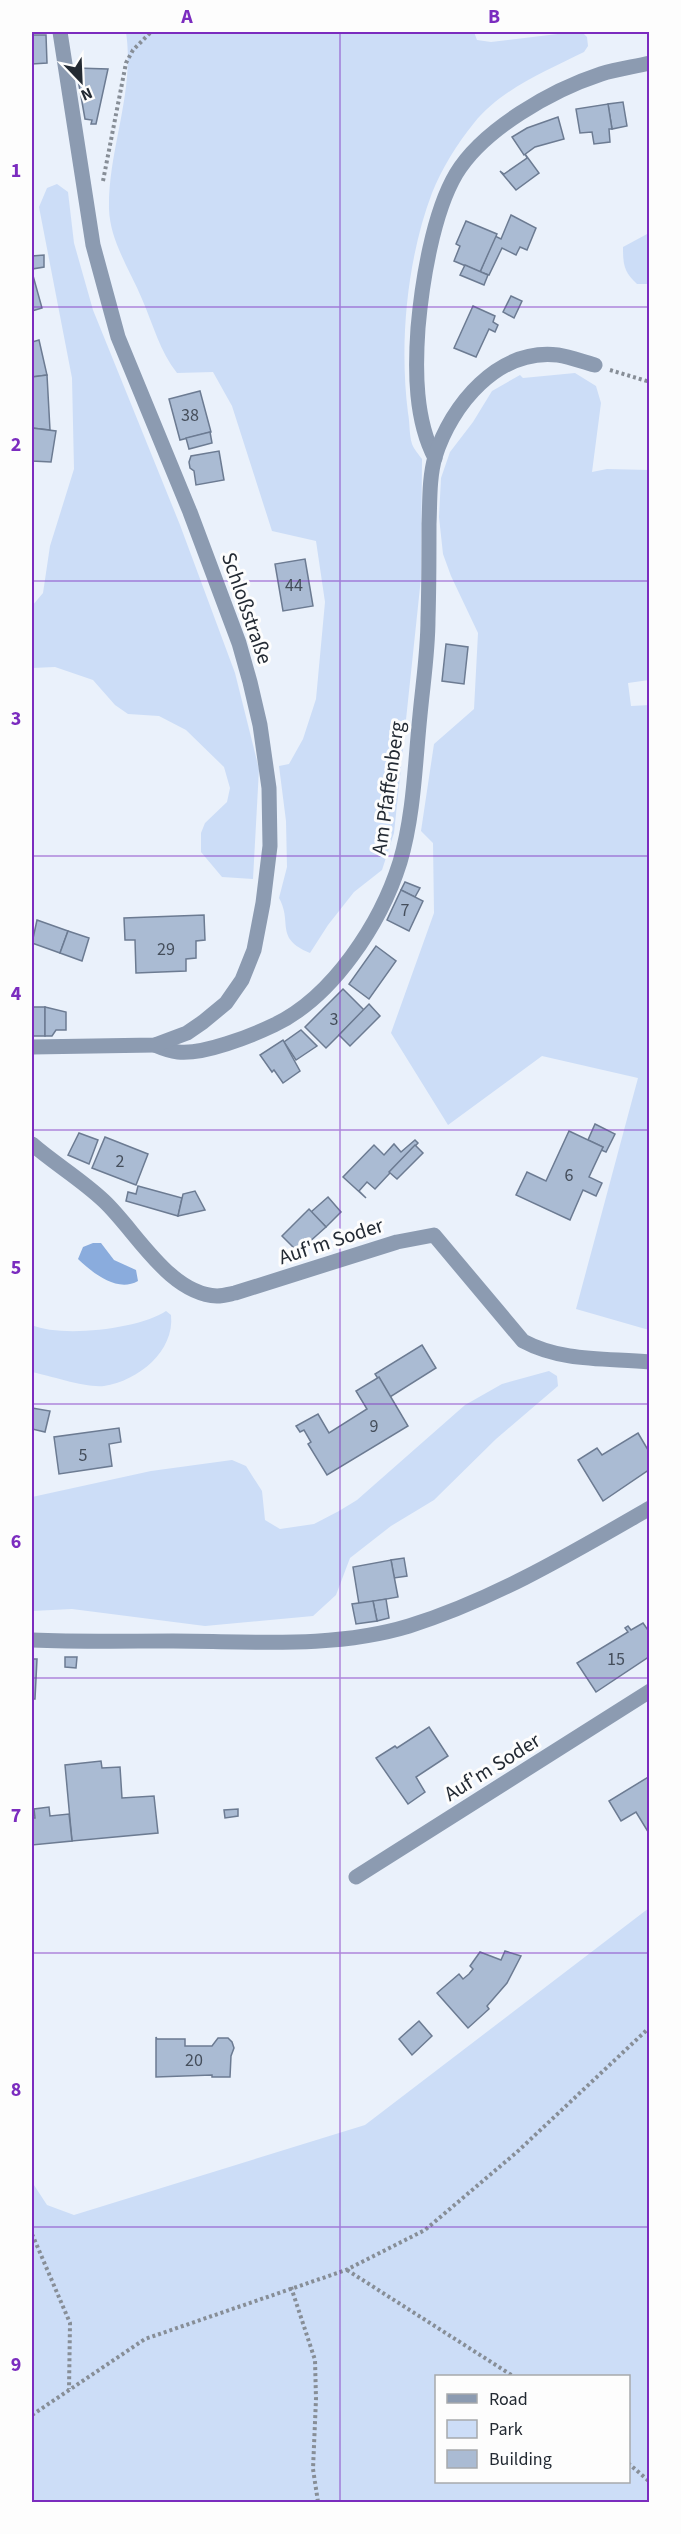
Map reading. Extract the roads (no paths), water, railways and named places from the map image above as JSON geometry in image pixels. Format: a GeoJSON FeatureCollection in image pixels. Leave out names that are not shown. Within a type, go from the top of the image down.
{"type":"FeatureCollection","features":[{"type":"Feature","properties":{"kind":"street","name":"Schloßstraße"},"geometry":{"type":"LineString","coordinates":[[32,1047],[155,1045],[187,1033],[226,1003],[242,980],[254,950],[270,846],[269,788],[260,725],[239,643],[190,512],[118,337],[99,268],[87,211],[60,32]]}},
{"type":"Feature","properties":{"kind":"street","name":"Am Pfaffenberg"},"geometry":{"type":"LineString","coordinates":[[435,458],[426,434],[418,387],[419,319],[426,267],[445,199],[456,174],[469,156],[486,139],[544,100],[600,75],[650,63]]}},
{"type":"Feature","properties":{"kind":"street","name":"Am Pfaffenberg"},"geometry":{"type":"LineString","coordinates":[[155,1045],[177,1052],[190,1052],[262,1030],[290,1018],[310,1003],[331,982],[353,954],[388,891],[400,862],[413,784],[428,623],[430,498],[435,458],[450,421],[478,384],[495,371],[516,361],[536,356],[558,355],[595,365]]}},
{"type":"Feature","properties":{"kind":"street","name":"Auf'm Soder"},"geometry":{"type":"LineString","coordinates":[[32,1144],[104,1200],[159,1263],[180,1283],[198,1292],[218,1296],[235,1293],[397,1242],[434,1235],[523,1341],[537,1348],[560,1354],[592,1359],[650,1362]]}},
{"type":"Feature","properties":{"kind":"street"},"geometry":{"type":"LineString","coordinates":[[32,1640],[76,1642],[318,1641],[380,1632],[407,1626],[495,1593],[540,1571],[650,1508]]}},
{"type":"Feature","properties":{"kind":"street","name":"Auf'm Soder"},"geometry":{"type":"LineString","coordinates":[[356,1878],[650,1691]]}},
{"type":"Feature","properties":{"kind":"water"},"geometry":{"type":"Polygon","coordinates":[[[101,1243],[114,1260],[136,1270],[138,1281],[122,1285],[114,1283],[98,1275],[78,1259],[83,1247],[101,1243]]]}}]}
